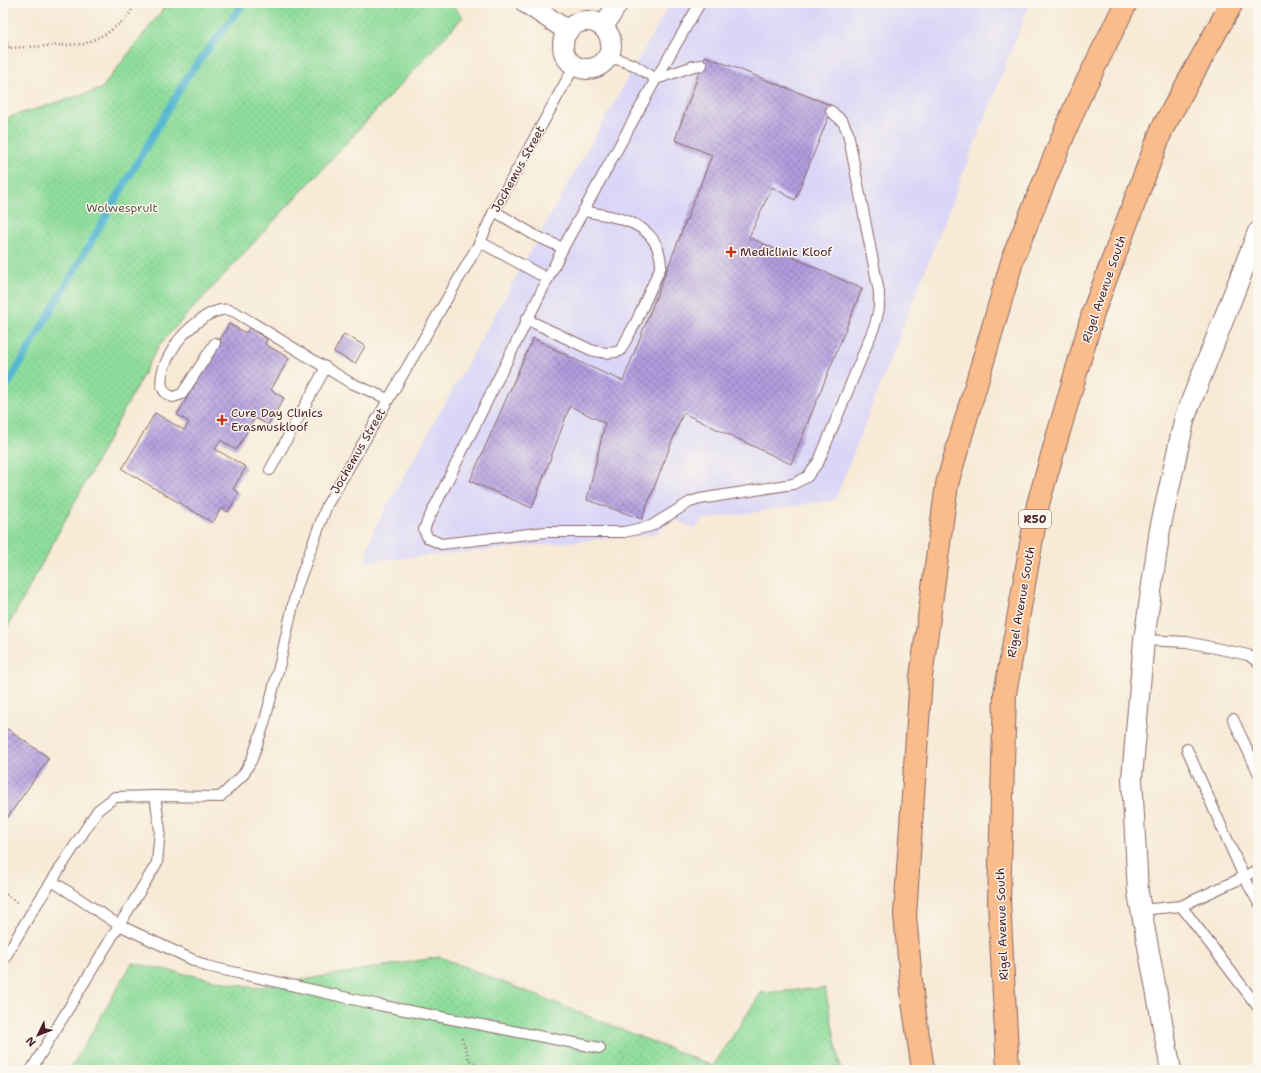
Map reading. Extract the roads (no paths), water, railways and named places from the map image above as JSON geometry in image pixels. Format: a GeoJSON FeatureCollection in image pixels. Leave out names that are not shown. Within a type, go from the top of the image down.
{"type":"FeatureCollection","features":[{"type":"Feature","properties":{"kind":"main road"},"geometry":{"type":"LineString","coordinates":[[923,1070],[913,1002],[905,915],[921,678],[947,484],[1014,255],[1078,100],[1126,3]]}},
{"type":"Feature","properties":{"kind":"main road","name":"Rigel Avenue South"},"geometry":{"type":"LineString","coordinates":[[1008,1070],[999,901],[1004,694],[1038,504],[1094,310],[1162,129],[1232,3]]}},
{"type":"Feature","properties":{"kind":"street"},"geometry":{"type":"LineString","coordinates":[[526,3],[568,31]]}},
{"type":"Feature","properties":{"kind":"street"},"geometry":{"type":"LineString","coordinates":[[603,27],[618,3]]}},
{"type":"Feature","properties":{"kind":"street"},"geometry":{"type":"LineString","coordinates":[[588,21],[596,22],[603,27],[611,40],[611,48],[604,62],[590,68],[582,68],[569,60],[565,53],[564,45],[568,31],[574,25],[588,21]]}},
{"type":"Feature","properties":{"kind":"street"},"geometry":{"type":"LineString","coordinates":[[1171,1070],[1138,893],[1132,778],[1144,640],[1160,529],[1185,417],[1258,232]]}},
{"type":"Feature","properties":{"kind":"lane"},"geometry":{"type":"LineString","coordinates":[[700,3],[583,211],[526,319],[427,522],[424,530],[428,538],[433,542],[441,544],[546,532],[624,532],[651,526],[690,502],[700,499],[794,484],[807,477],[819,461],[875,325],[880,308],[879,292],[848,133],[843,122],[831,111]]}},
{"type":"Feature","properties":{"kind":"lane"},"geometry":{"type":"LineString","coordinates":[[608,56],[634,66],[656,79],[694,66],[702,65]]}},
{"type":"Feature","properties":{"kind":"lane","name":"Jochemus Street"},"geometry":{"type":"LineString","coordinates":[[3,961],[98,810],[115,797],[220,797],[243,775],[252,758],[264,724],[280,663],[297,587],[327,505],[480,242],[494,211],[575,65]]}},
{"type":"Feature","properties":{"kind":"lane"},"geometry":{"type":"LineString","coordinates":[[494,211],[536,236],[563,248]]}},
{"type":"Feature","properties":{"kind":"lane"},"geometry":{"type":"LineString","coordinates":[[526,319],[591,350],[602,353],[611,354],[620,351],[630,333],[661,266],[661,258],[656,243],[648,233],[631,223],[614,217],[583,211]]}},
{"type":"Feature","properties":{"kind":"lane"},"geometry":{"type":"LineString","coordinates":[[480,242],[548,279]]}},
{"type":"Feature","properties":{"kind":"lane"},"geometry":{"type":"LineString","coordinates":[[215,342],[182,394],[173,397],[166,393],[162,388],[161,382],[163,372],[165,364],[178,341],[203,318],[222,309],[236,312],[349,382],[388,399]]}},
{"type":"Feature","properties":{"kind":"lane"},"geometry":{"type":"LineString","coordinates":[[270,470],[326,367]]}},
{"type":"Feature","properties":{"kind":"lane"},"geometry":{"type":"LineString","coordinates":[[1144,640],[1188,642],[1248,655],[1258,662]]}},
{"type":"Feature","properties":{"kind":"lane"},"geometry":{"type":"LineString","coordinates":[[1233,719],[1258,772]]}},
{"type":"Feature","properties":{"kind":"lane"},"geometry":{"type":"LineString","coordinates":[[1187,749],[1244,877],[1258,902]]}},
{"type":"Feature","properties":{"kind":"lane"},"geometry":{"type":"LineString","coordinates":[[31,1070],[157,863],[160,830],[155,796]]}},
{"type":"Feature","properties":{"kind":"lane"},"geometry":{"type":"LineString","coordinates":[[1142,910],[1181,906],[1258,869]]}},
{"type":"Feature","properties":{"kind":"lane"},"geometry":{"type":"LineString","coordinates":[[52,881],[119,925],[206,966],[379,1005],[600,1048]]}},
{"type":"Feature","properties":{"kind":"lane"},"geometry":{"type":"LineString","coordinates":[[1181,906],[1258,1007]]}},
{"type":"Feature","properties":{"kind":"waterway","name":"Wolwespruit"},"geometry":{"type":"LineString","coordinates":[[3,393],[187,77],[244,3]]}},
{"type":"Feature","properties":{"kind":"place","name":"Mediclinic Kloof"},"geometry":{"type":"Point","coordinates":[731,252]}},
{"type":"Feature","properties":{"kind":"place","name":"Cure Day Clinics Erasmuskloof"},"geometry":{"type":"Point","coordinates":[222,420]}}]}
